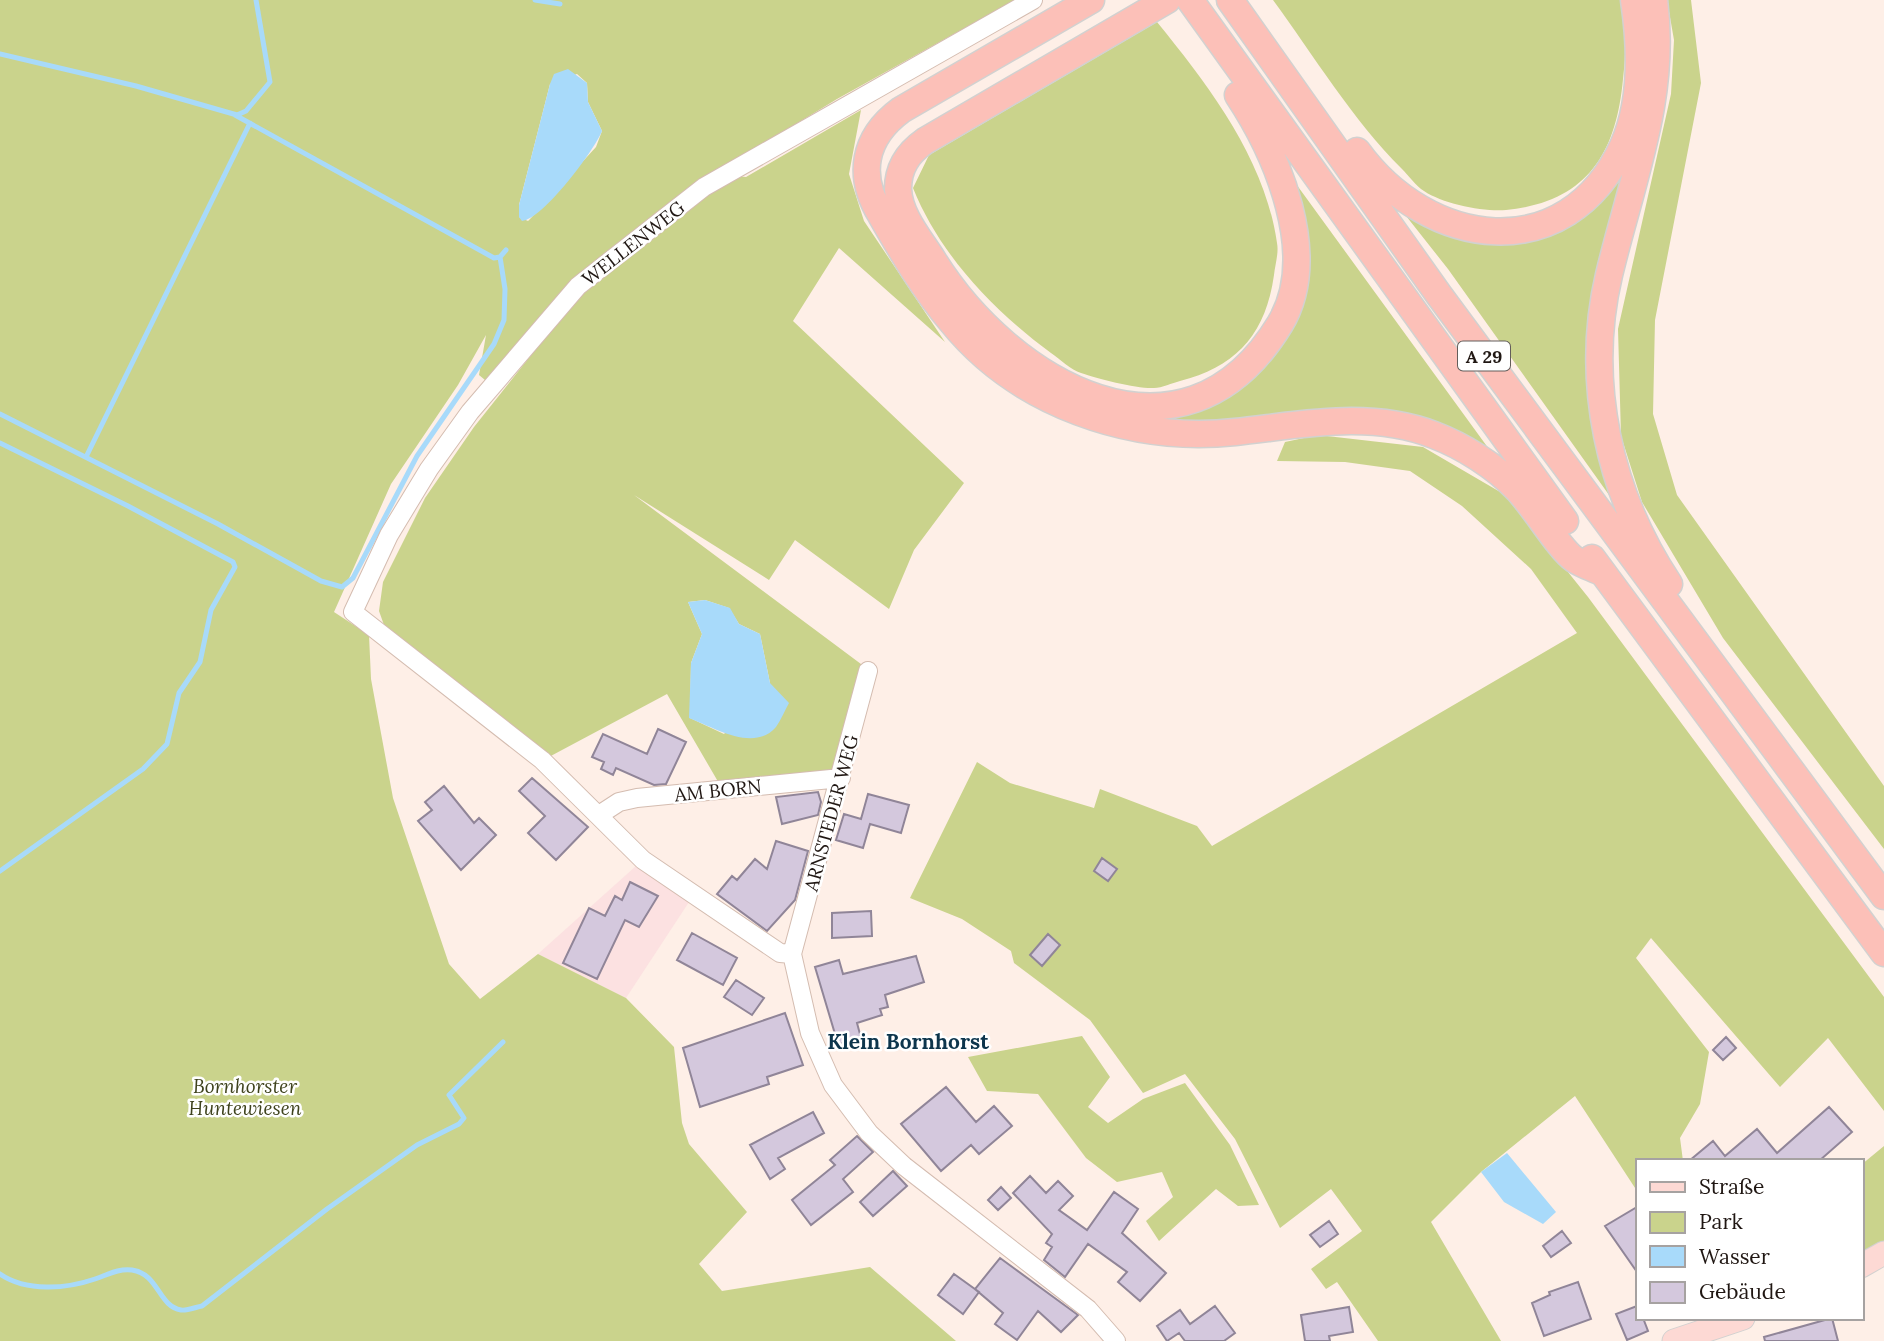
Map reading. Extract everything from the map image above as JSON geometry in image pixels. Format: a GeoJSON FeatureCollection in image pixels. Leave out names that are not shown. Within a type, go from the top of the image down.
{"type":"FeatureCollection","features":[{"type":"Feature","properties":{"kind":"highway"},"geometry":{"type":"LineString","coordinates":[[1091,0],[901,110],[883,125],[870,145],[865,168],[874,204],[915,272],[951,321],[979,350],[1015,379],[1085,416],[1131,428],[1200,435],[1346,420],[1387,423],[1432,434],[1489,465],[1516,488],[1572,558],[1603,573]]}},
{"type":"Feature","properties":{"kind":"highway"},"geometry":{"type":"LineString","coordinates":[[1163,2],[925,141],[909,155],[899,175],[898,192],[906,217],[968,310],[1032,365],[1065,385],[1099,399],[1128,405],[1171,405],[1194,399],[1222,386],[1245,368],[1267,345],[1286,314],[1294,281],[1295,249],[1290,208],[1227,64],[1216,60],[1207,24],[1190,0]]}},
{"type":"Feature","properties":{"kind":"highway","name":"A 29"},"geometry":{"type":"LineString","coordinates":[[1230,0],[1439,295],[1698,649],[1884,896]]}},
{"type":"Feature","properties":{"kind":"highway"},"geometry":{"type":"LineString","coordinates":[[1268,53],[1303,77],[1362,159],[1409,204],[1433,218],[1466,229],[1496,231],[1531,228],[1558,218],[1581,202],[1602,179],[1622,147],[1633,118],[1639,66],[1634,0]]}},
{"type":"Feature","properties":{"kind":"highway"},"geometry":{"type":"LineString","coordinates":[[1654,0],[1658,46],[1653,106],[1609,276],[1600,330],[1598,377],[1605,427],[1616,472],[1640,533],[1684,606],[1698,649]]}},
{"type":"Feature","properties":{"kind":"highway","name":"A 29"},"geometry":{"type":"LineString","coordinates":[[1227,64],[1884,953]]}},
{"type":"Feature","properties":{"kind":"main road"},"geometry":{"type":"LineString","coordinates":[[1863,1265],[1884,1253]]}},
{"type":"Feature","properties":{"kind":"main road"},"geometry":{"type":"LineString","coordinates":[[1674,1341],[1737,1320]]}},
{"type":"Feature","properties":{"kind":"street","name":"WELLENWEG"},"geometry":{"type":"LineString","coordinates":[[599,815],[542,760],[353,612],[389,536],[429,469],[470,412],[578,286],[704,187],[1033,0]]}},
{"type":"Feature","properties":{"kind":"street","name":"ARNSTEDER WEG"},"geometry":{"type":"LineString","coordinates":[[792,954],[868,671]]}},
{"type":"Feature","properties":{"kind":"street","name":"AM BORN"},"geometry":{"type":"LineString","coordinates":[[599,815],[619,802],[637,798],[841,778]]}},
{"type":"Feature","properties":{"kind":"street"},"geometry":{"type":"LineString","coordinates":[[599,815],[643,860],[780,953],[792,954],[810,1033],[827,1074],[869,1133],[904,1166],[1088,1309],[1116,1341]]}},
{"type":"Feature","properties":{"kind":"shaded area"},"geometry":{"type":"Polygon","coordinates":[[[636,866],[689,902],[626,998],[538,954],[636,866]]]}},
{"type":"Feature","properties":{"kind":"green space","name":"Bornhorster Huntewiesen"},"geometry":{"type":"Polygon","coordinates":[[[0,0],[1015,0],[837,99],[686,191],[575,280],[485,380],[479,375],[486,335],[458,385],[391,484],[334,612],[369,635],[371,679],[393,798],[449,964],[480,999],[538,954],[626,998],[674,1047],[682,1123],[689,1144],[747,1212],[699,1264],[722,1291],[870,1267],[956,1341],[0,1341],[0,0]],[[577,74],[550,84],[519,205],[519,217],[528,221],[596,147],[602,131],[588,102],[587,83],[577,74]]]}},
{"type":"Feature","properties":{"kind":"green space"},"geometry":{"type":"Polygon","coordinates":[[[1273,0],[1620,0],[1625,29],[1623,79],[1613,130],[1604,152],[1592,170],[1576,185],[1557,197],[1534,205],[1497,210],[1464,206],[1432,196],[1418,186],[1384,150],[1334,87],[1273,0]]]}},
{"type":"Feature","properties":{"kind":"green space"},"geometry":{"type":"Polygon","coordinates":[[[1667,0],[1691,0],[1701,83],[1655,320],[1653,414],[1677,495],[1884,786],[1884,849],[1723,638],[1642,502],[1621,436],[1618,329],[1671,94],[1674,40],[1667,0]]]}},
{"type":"Feature","properties":{"kind":"green space"},"geometry":{"type":"Polygon","coordinates":[[[1157,22],[1215,98],[1247,153],[1271,212],[1278,251],[1264,314],[1256,330],[1233,357],[1200,375],[1160,387],[1147,388],[1077,372],[1009,319],[953,258],[924,213],[913,188],[929,155],[1157,22]]]}},
{"type":"Feature","properties":{"kind":"green space"},"geometry":{"type":"Polygon","coordinates":[[[861,110],[849,174],[864,221],[945,342],[839,248],[793,321],[964,483],[914,550],[889,609],[795,540],[769,580],[634,495],[865,667],[836,772],[720,785],[667,694],[547,758],[384,625],[379,611],[383,582],[425,498],[474,427],[582,291],[702,195],[735,176],[746,177],[861,110]],[[705,600],[688,602],[702,634],[691,663],[690,718],[724,734],[770,683],[760,634],[739,624],[729,608],[705,600]]]}},
{"type":"Feature","properties":{"kind":"green space"},"geometry":{"type":"Polygon","coordinates":[[[1634,147],[1598,283],[1624,516],[1448,269],[1399,207],[1559,229],[1601,201],[1634,147]]]}},
{"type":"Feature","properties":{"kind":"green space"},"geometry":{"type":"Polygon","coordinates":[[[1275,155],[1502,467],[1411,419],[1239,425],[1133,419],[1208,406],[1293,320],[1275,155]]]}},
{"type":"Feature","properties":{"kind":"green space"},"geometry":{"type":"Polygon","coordinates":[[[1318,435],[1423,447],[1507,496],[1588,597],[1884,997],[1884,1111],[1828,1038],[1780,1087],[1651,938],[1636,958],[1709,1052],[1700,1104],[1680,1138],[1683,1159],[1636,1159],[1636,1189],[1575,1096],[1481,1172],[1431,1222],[1501,1341],[1378,1341],[1337,1282],[1326,1289],[1311,1269],[1362,1231],[1331,1189],[1280,1228],[1235,1139],[1185,1074],[1143,1093],[1090,1020],[1014,963],[1011,951],[962,919],[910,898],[977,762],[1010,783],[1094,808],[1100,789],[1197,826],[1212,846],[1577,633],[1531,569],[1462,506],[1410,471],[1345,462],[1277,461],[1285,442],[1318,435]]]}},
{"type":"Feature","properties":{"kind":"green space"},"geometry":{"type":"Polygon","coordinates":[[[1082,1036],[1110,1077],[1088,1107],[1108,1123],[1143,1099],[1185,1083],[1230,1145],[1259,1205],[1238,1206],[1216,1189],[1159,1241],[1146,1221],[1173,1197],[1162,1172],[1117,1182],[1086,1158],[1038,1094],[987,1091],[968,1057],[1082,1036]]]}},
{"type":"Feature","properties":{"kind":"green space"},"geometry":{"type":"Polygon","coordinates":[[[1884,1146],[1884,1241],[1863,1253],[1863,1163],[1884,1146]]]}},
{"type":"Feature","properties":{"kind":"water"},"geometry":{"type":"Polygon","coordinates":[[[568,69],[587,83],[588,102],[602,131],[579,168],[554,197],[542,209],[522,221],[519,217],[519,205],[550,84],[554,74],[568,69]]]}},
{"type":"Feature","properties":{"kind":"water"},"geometry":{"type":"Polygon","coordinates":[[[705,600],[730,608],[739,624],[760,634],[770,683],[789,703],[776,727],[767,734],[756,738],[733,736],[689,718],[691,663],[702,634],[688,602],[705,600]]]}},
{"type":"Feature","properties":{"kind":"water"},"geometry":{"type":"Polygon","coordinates":[[[1507,1153],[1556,1212],[1543,1224],[1504,1202],[1481,1172],[1507,1153]]]}},
{"type":"Feature","properties":{"kind":"building"},"geometry":{"type":"Polygon","coordinates":[[[658,729],[686,742],[666,784],[654,785],[616,768],[613,775],[601,769],[604,762],[592,757],[603,734],[647,754],[658,729]]]}},
{"type":"Feature","properties":{"kind":"building"},"geometry":{"type":"Polygon","coordinates":[[[532,778],[588,827],[556,860],[528,833],[545,816],[519,791],[532,778]]]}},
{"type":"Feature","properties":{"kind":"building"},"geometry":{"type":"Polygon","coordinates":[[[444,786],[474,823],[479,818],[496,835],[461,870],[418,821],[432,810],[425,802],[444,786]]]}},
{"type":"Feature","properties":{"kind":"building"},"geometry":{"type":"Polygon","coordinates":[[[818,792],[821,802],[818,815],[782,824],[776,797],[818,792]]]}},
{"type":"Feature","properties":{"kind":"building"},"geometry":{"type":"Polygon","coordinates":[[[868,794],[909,805],[901,833],[870,824],[863,848],[836,840],[844,814],[861,819],[868,794]]]}},
{"type":"Feature","properties":{"kind":"building"},"geometry":{"type":"Polygon","coordinates":[[[776,841],[808,851],[795,900],[767,931],[717,894],[732,876],[737,880],[755,859],[767,869],[776,841]]]}},
{"type":"Feature","properties":{"kind":"building"},"geometry":{"type":"Polygon","coordinates":[[[1102,858],[1117,869],[1108,881],[1094,871],[1102,858]]]}},
{"type":"Feature","properties":{"kind":"building"},"geometry":{"type":"Polygon","coordinates":[[[630,882],[658,896],[639,927],[625,920],[597,979],[563,963],[589,908],[605,916],[615,896],[622,900],[630,882]]]}},
{"type":"Feature","properties":{"kind":"building"},"geometry":{"type":"Polygon","coordinates":[[[871,911],[872,936],[832,938],[832,913],[871,911]]]}},
{"type":"Feature","properties":{"kind":"building"},"geometry":{"type":"Polygon","coordinates":[[[692,933],[737,958],[723,985],[677,960],[692,933]]]}},
{"type":"Feature","properties":{"kind":"building"},"geometry":{"type":"Polygon","coordinates":[[[1048,934],[1060,945],[1042,966],[1030,955],[1048,934]]]}},
{"type":"Feature","properties":{"kind":"building"},"geometry":{"type":"Polygon","coordinates":[[[916,956],[924,982],[885,995],[888,1007],[880,1009],[882,1015],[857,1023],[861,1038],[838,1044],[815,967],[839,960],[843,974],[916,956]]]}},
{"type":"Feature","properties":{"kind":"building"},"geometry":{"type":"Polygon","coordinates":[[[736,980],[764,998],[752,1015],[724,997],[736,980]]]}},
{"type":"Feature","properties":{"kind":"building"},"geometry":{"type":"Polygon","coordinates":[[[785,1013],[803,1065],[767,1077],[769,1084],[700,1107],[683,1048],[785,1013]]]}},
{"type":"Feature","properties":{"kind":"building"},"geometry":{"type":"Polygon","coordinates":[[[1726,1037],[1736,1048],[1723,1060],[1713,1050],[1726,1037]]]}},
{"type":"Feature","properties":{"kind":"building"},"geometry":{"type":"Polygon","coordinates":[[[946,1087],[976,1122],[994,1106],[1012,1126],[979,1154],[971,1145],[941,1171],[901,1124],[946,1087]]]}},
{"type":"Feature","properties":{"kind":"building"},"geometry":{"type":"Polygon","coordinates":[[[1829,1107],[1852,1132],[1821,1159],[1691,1159],[1713,1141],[1725,1156],[1757,1129],[1777,1153],[1829,1107]]]}},
{"type":"Feature","properties":{"kind":"building"},"geometry":{"type":"Polygon","coordinates":[[[813,1112],[824,1133],[778,1158],[785,1169],[770,1179],[750,1145],[813,1112]]]}},
{"type":"Feature","properties":{"kind":"building"},"geometry":{"type":"Polygon","coordinates":[[[857,1136],[873,1152],[843,1179],[853,1192],[811,1225],[792,1200],[835,1165],[830,1160],[857,1136]]]}},
{"type":"Feature","properties":{"kind":"building"},"geometry":{"type":"Polygon","coordinates":[[[893,1171],[907,1186],[873,1216],[860,1202],[893,1171]]]}},
{"type":"Feature","properties":{"kind":"building"},"geometry":{"type":"Polygon","coordinates":[[[1030,1176],[1046,1193],[1058,1181],[1073,1196],[1059,1210],[1087,1230],[1114,1192],[1138,1209],[1122,1233],[1166,1273],[1140,1301],[1118,1282],[1127,1272],[1088,1244],[1065,1277],[1044,1260],[1052,1247],[1046,1243],[1052,1234],[1013,1193],[1030,1176]]]}},
{"type":"Feature","properties":{"kind":"building"},"geometry":{"type":"Polygon","coordinates":[[[1001,1187],[1011,1198],[998,1210],[988,1200],[1001,1187]]]}},
{"type":"Feature","properties":{"kind":"building"},"geometry":{"type":"Polygon","coordinates":[[[1636,1208],[1636,1271],[1605,1226],[1636,1208]]]}},
{"type":"Feature","properties":{"kind":"building"},"geometry":{"type":"Polygon","coordinates":[[[1329,1221],[1338,1234],[1320,1247],[1310,1235],[1329,1221]]]}},
{"type":"Feature","properties":{"kind":"building"},"geometry":{"type":"Polygon","coordinates":[[[1562,1231],[1571,1243],[1551,1257],[1543,1246],[1562,1231]]]}},
{"type":"Feature","properties":{"kind":"building"},"geometry":{"type":"Polygon","coordinates":[[[1000,1258],[1078,1315],[1061,1332],[1038,1311],[1017,1340],[995,1324],[1003,1313],[975,1289],[1000,1258]]]}},
{"type":"Feature","properties":{"kind":"building"},"geometry":{"type":"Polygon","coordinates":[[[954,1274],[979,1292],[963,1314],[938,1295],[954,1274]]]}},
{"type":"Feature","properties":{"kind":"building"},"geometry":{"type":"Polygon","coordinates":[[[1578,1282],[1591,1319],[1544,1336],[1532,1303],[1550,1295],[1549,1292],[1578,1282]]]}},
{"type":"Feature","properties":{"kind":"building"},"geometry":{"type":"Polygon","coordinates":[[[1215,1306],[1235,1333],[1224,1341],[1185,1341],[1179,1333],[1167,1341],[1157,1326],[1180,1310],[1190,1324],[1215,1306]]]}},
{"type":"Feature","properties":{"kind":"building"},"geometry":{"type":"Polygon","coordinates":[[[1636,1306],[1636,1320],[1644,1320],[1648,1331],[1627,1340],[1616,1314],[1636,1306]]]}},
{"type":"Feature","properties":{"kind":"building"},"geometry":{"type":"Polygon","coordinates":[[[1349,1307],[1353,1332],[1329,1336],[1330,1341],[1305,1341],[1301,1315],[1349,1307]]]}},
{"type":"Feature","properties":{"kind":"building"},"geometry":{"type":"Polygon","coordinates":[[[1833,1320],[1838,1341],[1765,1341],[1764,1337],[1833,1320]]]}},
{"type":"Feature","properties":{"kind":"waterway"},"geometry":{"type":"LineString","coordinates":[[0,54],[136,86],[237,115],[246,111],[270,82],[256,0]]}},
{"type":"Feature","properties":{"kind":"waterway"},"geometry":{"type":"LineString","coordinates":[[535,0],[560,4]]}},
{"type":"Feature","properties":{"kind":"waterway"},"geometry":{"type":"LineString","coordinates":[[235,115],[494,258],[500,257]]}},
{"type":"Feature","properties":{"kind":"waterway"},"geometry":{"type":"LineString","coordinates":[[86,457],[250,123]]}},
{"type":"Feature","properties":{"kind":"waterway"},"geometry":{"type":"LineString","coordinates":[[0,414],[218,524],[321,581],[342,587],[353,578],[417,456],[494,344],[504,320],[505,289],[500,257],[506,250]]}},
{"type":"Feature","properties":{"kind":"waterway"},"geometry":{"type":"LineString","coordinates":[[0,443],[128,506],[233,562],[235,567],[211,610],[200,662],[179,693],[167,744],[143,769],[0,871]]}},
{"type":"Feature","properties":{"kind":"waterway"},"geometry":{"type":"LineString","coordinates":[[0,1274],[22,1284],[59,1287],[118,1271],[132,1270],[148,1277],[173,1307],[183,1310],[202,1306],[327,1209],[417,1145],[459,1124],[464,1118],[449,1095],[503,1042]]}},
{"type":"Feature","properties":{"kind":"district","name":"Klein Bornhorst"},"geometry":{"type":"Point","coordinates":[908,1041]}}]}
